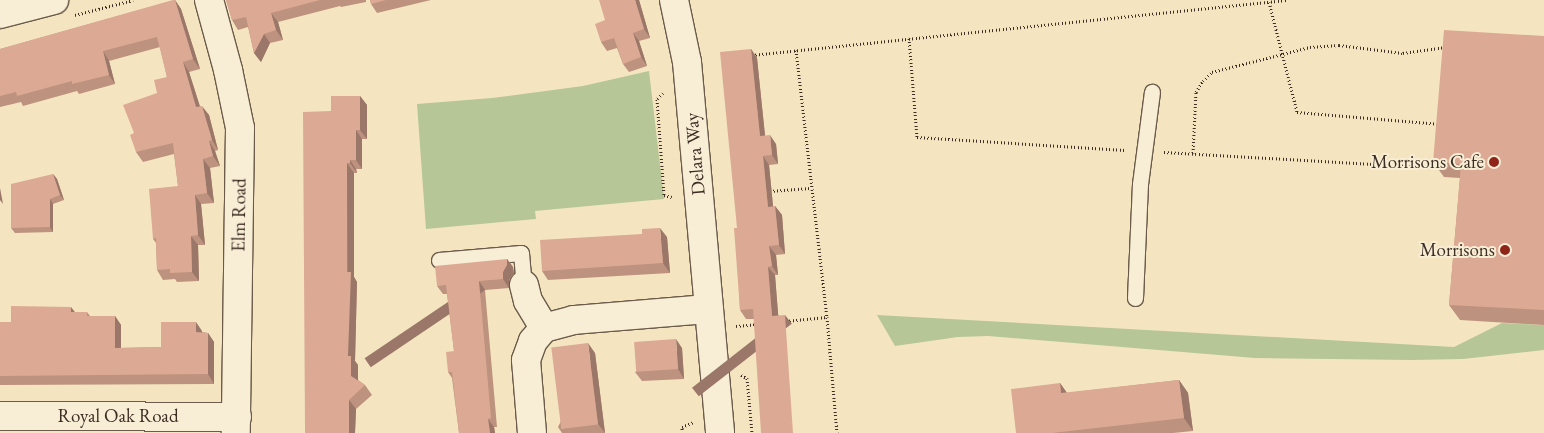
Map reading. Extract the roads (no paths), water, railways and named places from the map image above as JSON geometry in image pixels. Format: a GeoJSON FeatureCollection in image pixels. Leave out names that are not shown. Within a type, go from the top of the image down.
{"type":"FeatureCollection","features":[{"type":"Feature","properties":{"kind":"street"},"geometry":{"type":"LineString","coordinates":[[0,14],[54,0]]}},
{"type":"Feature","properties":{"kind":"street","name":"Elm Road"},"geometry":{"type":"LineString","coordinates":[[209,0],[228,70],[240,128],[236,425]]}},
{"type":"Feature","properties":{"kind":"street","name":"Delara Way"},"geometry":{"type":"LineString","coordinates":[[674,0],[686,62],[720,433]]}},
{"type":"Feature","properties":{"kind":"street"},"geometry":{"type":"LineString","coordinates":[[524,285],[528,301],[544,328]]}},
{"type":"Feature","properties":{"kind":"street"},"geometry":{"type":"LineString","coordinates":[[532,433],[526,360],[532,341],[544,328],[574,320],[709,309]]}},
{"type":"Feature","properties":{"kind":"street","name":"Royal Oak Road"},"geometry":{"type":"LineString","coordinates":[[0,416],[236,425]]}},
{"type":"Feature","properties":{"kind":"lane"},"geometry":{"type":"LineString","coordinates":[[1135,298],[1140,184],[1152,92]]}},
{"type":"Feature","properties":{"kind":"lane"},"geometry":{"type":"LineString","coordinates":[[438,260],[521,253],[524,285]]}},
{"type":"Feature","properties":{"kind":"place","name":"Morrisons Cafe"},"geometry":{"type":"Point","coordinates":[1494,162]}},
{"type":"Feature","properties":{"kind":"place","name":"Morrisons"},"geometry":{"type":"Point","coordinates":[1505,250]}}]}
